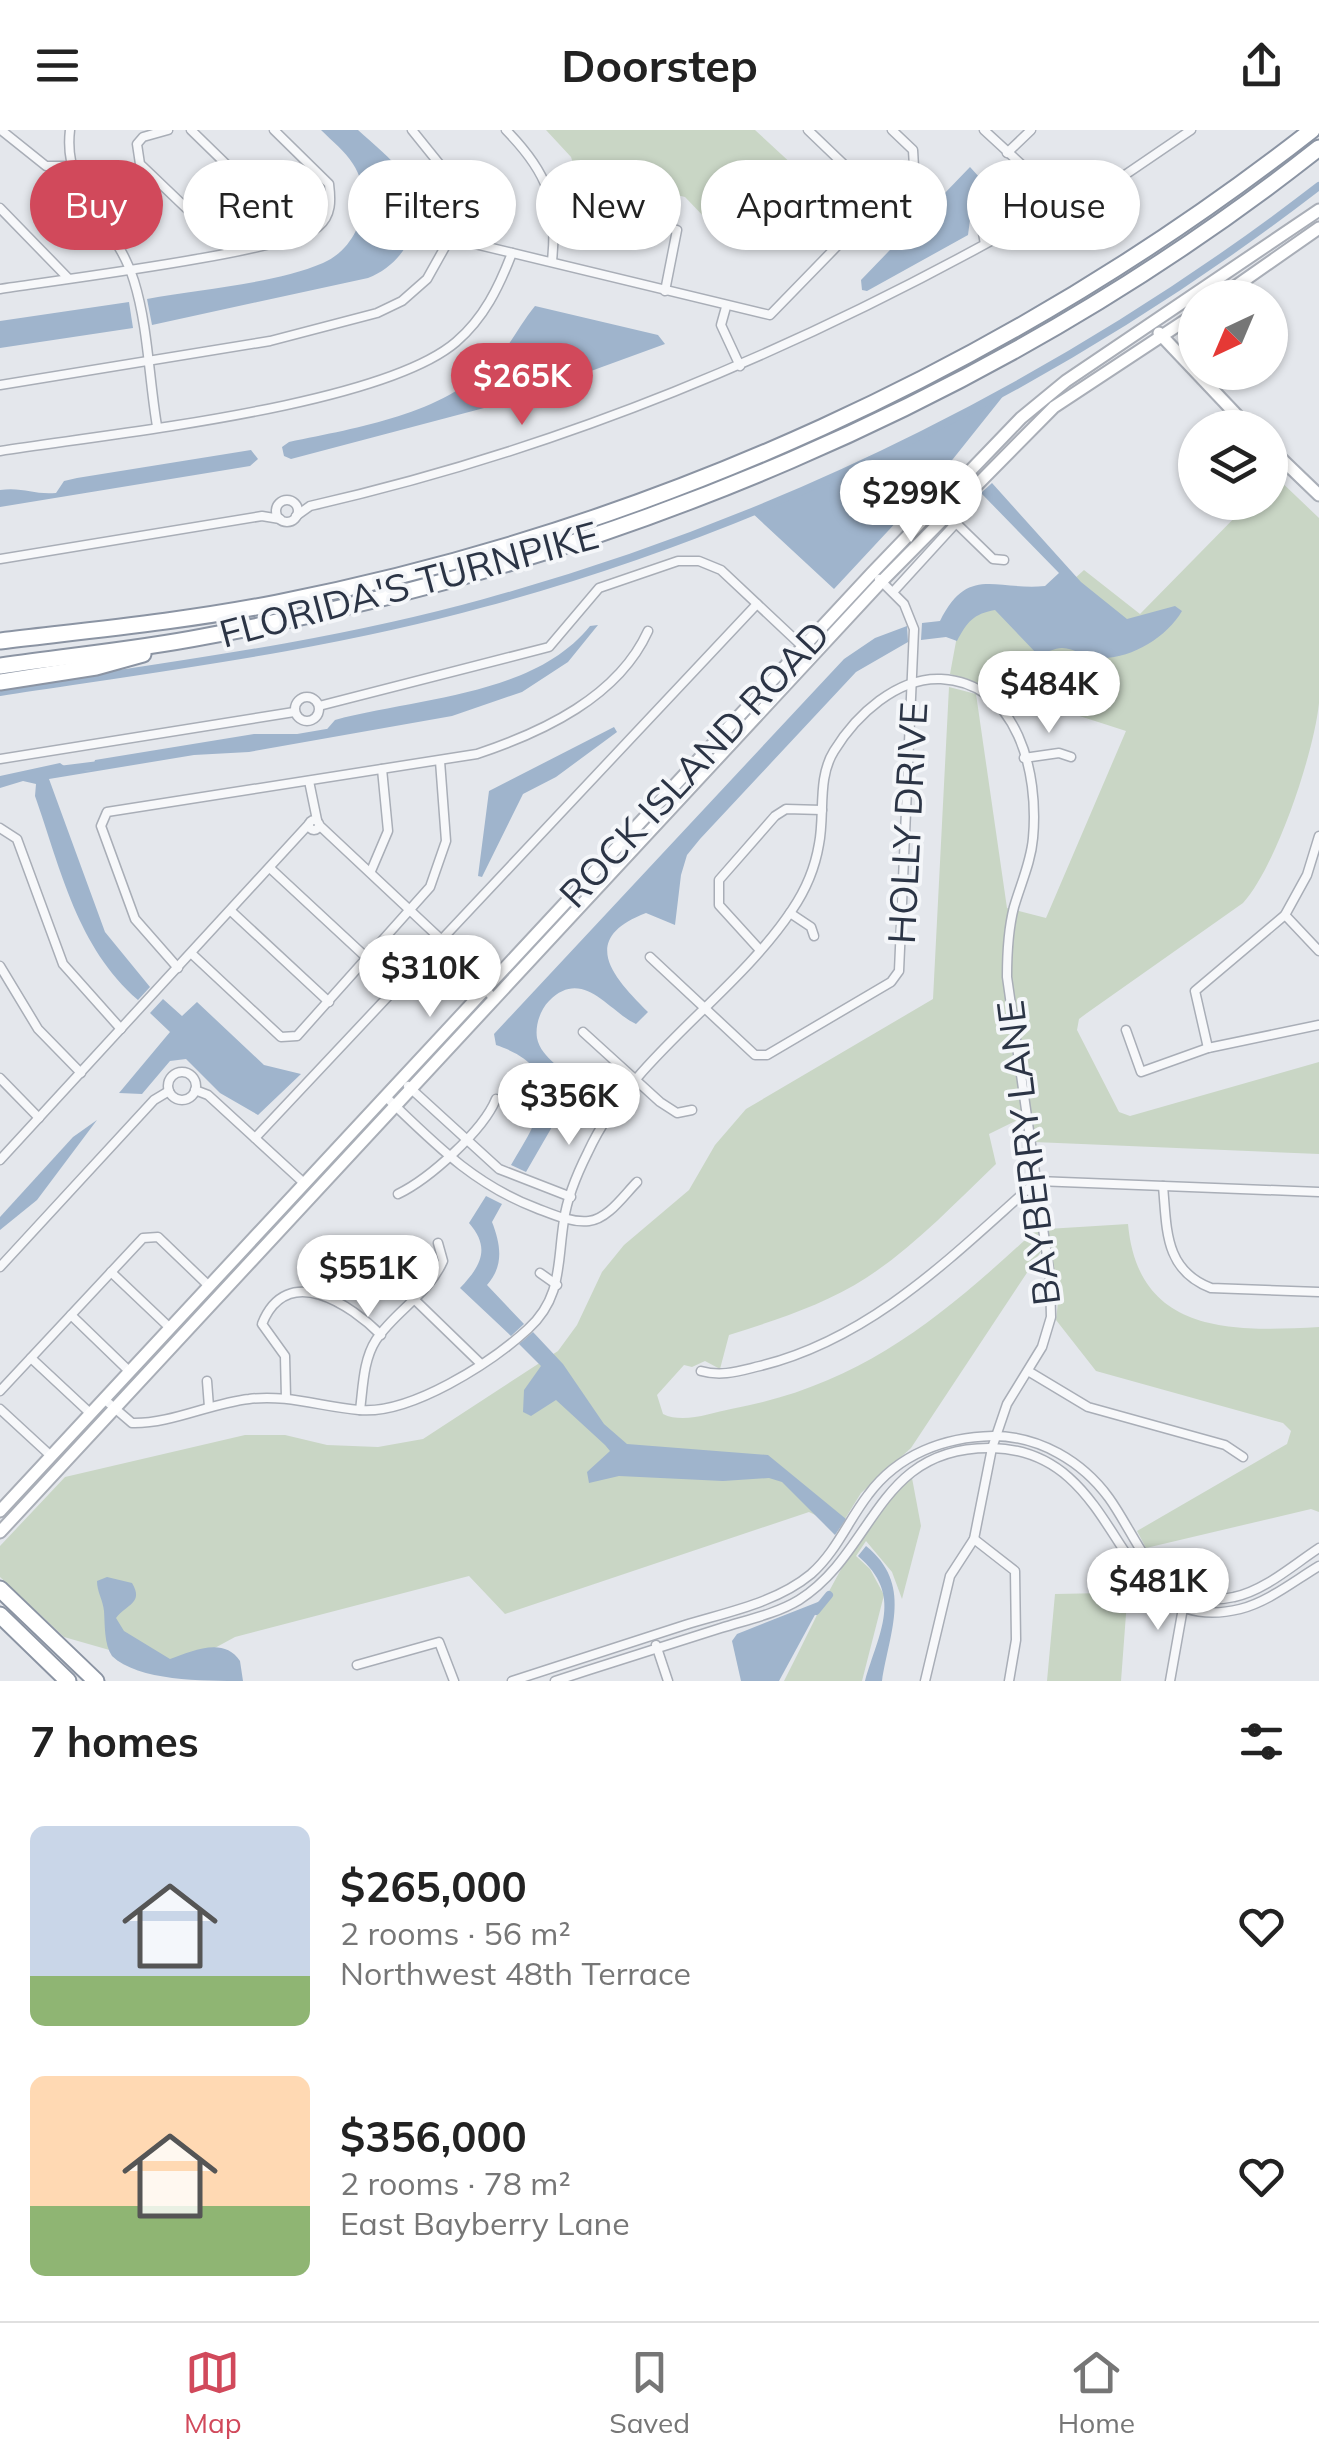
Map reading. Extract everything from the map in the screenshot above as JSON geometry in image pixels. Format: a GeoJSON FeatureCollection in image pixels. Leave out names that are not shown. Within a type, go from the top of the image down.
{"type":"FeatureCollection","features":[{"type":"Feature","properties":{"kind":"highway","name":"FLORIDA'S TURNPIKE"},"geometry":{"type":"LineString","coordinates":[[0,640],[275,604],[436,567],[597,518],[746,461],[871,406],[1016,329],[1142,254],[1312,130]]}},
{"type":"Feature","properties":{"kind":"highway","name":"FLORIDA'S TURNPIKE"},"geometry":{"type":"LineString","coordinates":[[0,666],[200,638],[446,582],[609,532],[756,476],[880,420],[1025,344],[1150,268],[1319,148]]}},
{"type":"Feature","properties":{"kind":"highway"},"geometry":{"type":"LineString","coordinates":[[0,682],[96,667],[200,638]]}},
{"type":"Feature","properties":{"kind":"highway"},"geometry":{"type":"LineString","coordinates":[[0,1589],[96,1681]]}},
{"type":"Feature","properties":{"kind":"highway"},"geometry":{"type":"LineString","coordinates":[[0,1616],[68,1681]]}},
{"type":"Feature","properties":{"kind":"main road","name":"ROCK ISLAND ROAD"},"geometry":{"type":"LineString","coordinates":[[1060,394],[1319,210]]}},
{"type":"Feature","properties":{"kind":"main road"},"geometry":{"type":"LineString","coordinates":[[1245,280],[1319,228]]}},
{"type":"Feature","properties":{"kind":"main road","name":"ROCK ISLAND ROAD"},"geometry":{"type":"LineString","coordinates":[[0,1532],[495,1000],[1021,418],[1178,325]]}},
{"type":"Feature","properties":{"kind":"main road"},"geometry":{"type":"LineString","coordinates":[[1152,326],[1232,410]]}},
{"type":"Feature","properties":{"kind":"main road"},"geometry":{"type":"LineString","coordinates":[[1288,465],[1319,495]]}},
{"type":"Feature","properties":{"kind":"main road","name":"ROCK ISLAND ROAD"},"geometry":{"type":"LineString","coordinates":[[0,1511],[802,647],[877,577]]}},
{"type":"Feature","properties":{"kind":"street"},"geometry":{"type":"LineString","coordinates":[[1,130],[38,160]]}},
{"type":"Feature","properties":{"kind":"street"},"geometry":{"type":"LineString","coordinates":[[68,160],[70,130]]}},
{"type":"Feature","properties":{"kind":"street"},"geometry":{"type":"LineString","coordinates":[[168,130],[143,138],[136,151],[140,164],[231,251]]}},
{"type":"Feature","properties":{"kind":"street"},"geometry":{"type":"LineString","coordinates":[[191,130],[222,160]]}},
{"type":"Feature","properties":{"kind":"street"},"geometry":{"type":"LineString","coordinates":[[274,130],[305,160]]}},
{"type":"Feature","properties":{"kind":"street"},"geometry":{"type":"LineString","coordinates":[[412,130],[436,160]]}},
{"type":"Feature","properties":{"kind":"street"},"geometry":{"type":"LineString","coordinates":[[506,130],[526,150],[536,168]]}},
{"type":"Feature","properties":{"kind":"street"},"geometry":{"type":"LineString","coordinates":[[808,130],[839,160]]}},
{"type":"Feature","properties":{"kind":"street"},"geometry":{"type":"LineString","coordinates":[[892,130],[916,160]]}},
{"type":"Feature","properties":{"kind":"street"},"geometry":{"type":"LineString","coordinates":[[984,130],[1072,210],[1191,130]]}},
{"type":"Feature","properties":{"kind":"street"},"geometry":{"type":"LineString","coordinates":[[1007,152],[1030,130]]}},
{"type":"Feature","properties":{"kind":"street"},"geometry":{"type":"LineString","coordinates":[[328,183],[328,215]]}},
{"type":"Feature","properties":{"kind":"street"},"geometry":{"type":"LineString","coordinates":[[0,208],[68,278]]}},
{"type":"Feature","properties":{"kind":"street"},"geometry":{"type":"LineString","coordinates":[[990,208],[1005,210],[1018,226],[984,244],[980,217],[990,208]]}},
{"type":"Feature","properties":{"kind":"street"},"geometry":{"type":"LineString","coordinates":[[122,250],[136,286],[156,426]]}},
{"type":"Feature","properties":{"kind":"street"},"geometry":{"type":"LineString","coordinates":[[0,289],[236,250]]}},
{"type":"Feature","properties":{"kind":"street"},"geometry":{"type":"LineString","coordinates":[[0,385],[270,341],[377,312],[402,301],[427,280],[443,250]]}},
{"type":"Feature","properties":{"kind":"street"},"geometry":{"type":"LineString","coordinates":[[496,250],[770,315],[834,250]]}},
{"type":"Feature","properties":{"kind":"street"},"geometry":{"type":"LineString","coordinates":[[552,250],[552,261]]}},
{"type":"Feature","properties":{"kind":"street"},"geometry":{"type":"LineString","coordinates":[[665,291],[673,250]]}},
{"type":"Feature","properties":{"kind":"street"},"geometry":{"type":"LineString","coordinates":[[0,559],[262,516],[296,516],[310,506],[578,431],[740,366],[898,293],[973,250]]}},
{"type":"Feature","properties":{"kind":"street"},"geometry":{"type":"LineString","coordinates":[[0,450],[156,426],[383,381],[426,363],[456,342],[497,292],[512,254]]}},
{"type":"Feature","properties":{"kind":"street"},"geometry":{"type":"LineString","coordinates":[[726,307],[720,325],[740,366]]}},
{"type":"Feature","properties":{"kind":"street"},"geometry":{"type":"LineString","coordinates":[[262,516],[279,503],[292,501],[310,506]]}},
{"type":"Feature","properties":{"kind":"street"},"geometry":{"type":"LineString","coordinates":[[292,501],[296,516]]}},
{"type":"Feature","properties":{"kind":"street"},"geometry":{"type":"LineString","coordinates":[[279,503],[280,519]]}},
{"type":"Feature","properties":{"kind":"street"},"geometry":{"type":"LineString","coordinates":[[893,592],[956,523],[993,559],[1004,560]]}},
{"type":"Feature","properties":{"kind":"street"},"geometry":{"type":"LineString","coordinates":[[319,706],[548,648],[599,588],[678,561],[712,565],[802,647]]}},
{"type":"Feature","properties":{"kind":"street","name":"HOLLY DRIVE"},"geometry":{"type":"LineString","coordinates":[[705,1009],[755,1054],[768,1055],[891,982],[899,971],[914,680],[911,616],[877,577]]}},
{"type":"Feature","properties":{"kind":"street"},"geometry":{"type":"LineString","coordinates":[[256,1138],[757,604]]}},
{"type":"Feature","properties":{"kind":"street"},"geometry":{"type":"LineString","coordinates":[[178,968],[135,918],[102,817],[107,812],[440,762],[516,741],[600,694],[636,657],[648,631]]}},
{"type":"Feature","properties":{"kind":"street"},"geometry":{"type":"LineString","coordinates":[[104,1399],[132,1422],[141,1423],[209,1406],[286,1398],[360,1410],[398,1406],[421,1398],[480,1363],[530,1327],[557,1285],[564,1218],[598,1132],[636,1082],[790,913],[810,878],[826,766],[835,749],[879,701],[914,680]]}},
{"type":"Feature","properties":{"kind":"street","name":"BAYBERRY LANE"},"geometry":{"type":"LineString","coordinates":[[914,680],[954,680],[993,697],[1018,731],[1024,758],[1034,834],[1008,937],[1007,977],[1037,1181],[1051,1317],[1042,1348],[1007,1404],[992,1448],[974,1539],[950,1576],[925,1681]]}},
{"type":"Feature","properties":{"kind":"street"},"geometry":{"type":"LineString","coordinates":[[291,713],[304,697],[312,698],[319,706]]}},
{"type":"Feature","properties":{"kind":"street"},"geometry":{"type":"LineString","coordinates":[[291,713],[299,720],[312,721],[319,706]]}},
{"type":"Feature","properties":{"kind":"street"},"geometry":{"type":"LineString","coordinates":[[0,759],[291,713]]}},
{"type":"Feature","properties":{"kind":"street"},"geometry":{"type":"LineString","coordinates":[[1024,758],[1071,756]]}},
{"type":"Feature","properties":{"kind":"street"},"geometry":{"type":"LineString","coordinates":[[192,954],[290,1040],[413,911],[430,887],[446,842],[440,762]]}},
{"type":"Feature","properties":{"kind":"street"},"geometry":{"type":"LineString","coordinates":[[370,871],[388,831],[382,769]]}},
{"type":"Feature","properties":{"kind":"street"},"geometry":{"type":"LineString","coordinates":[[309,781],[314,823],[413,911],[488,987],[495,1000]]}},
{"type":"Feature","properties":{"kind":"street"},"geometry":{"type":"LineString","coordinates":[[760,949],[718,906],[718,880],[775,816],[786,809],[822,810]]}},
{"type":"Feature","properties":{"kind":"street"},"geometry":{"type":"LineString","coordinates":[[0,1160],[314,823]]}},
{"type":"Feature","properties":{"kind":"street"},"geometry":{"type":"LineString","coordinates":[[0,828],[11,831],[63,964],[121,1029]]}},
{"type":"Feature","properties":{"kind":"street"},"geometry":{"type":"LineString","coordinates":[[1208,1048],[1194,991],[1286,915],[1307,875],[1319,836]]}},
{"type":"Feature","properties":{"kind":"street"},"geometry":{"type":"LineString","coordinates":[[270,869],[368,959]]}},
{"type":"Feature","properties":{"kind":"street"},"geometry":{"type":"LineString","coordinates":[[231,912],[329,1002]]}},
{"type":"Feature","properties":{"kind":"street"},"geometry":{"type":"LineString","coordinates":[[790,913],[811,927],[814,936]]}},
{"type":"Feature","properties":{"kind":"street"},"geometry":{"type":"LineString","coordinates":[[1286,915],[1319,951]]}},
{"type":"Feature","properties":{"kind":"street"},"geometry":{"type":"LineString","coordinates":[[650,958],[705,1009]]}},
{"type":"Feature","properties":{"kind":"street"},"geometry":{"type":"LineString","coordinates":[[0,966],[38,1029],[81,1073]]}},
{"type":"Feature","properties":{"kind":"street"},"geometry":{"type":"LineString","coordinates":[[1126,1030],[1141,1072],[1208,1048],[1319,1025]]}},
{"type":"Feature","properties":{"kind":"street"},"geometry":{"type":"LineString","coordinates":[[583,1032],[636,1082],[677,1112],[692,1110]]}},
{"type":"Feature","properties":{"kind":"street"},"geometry":{"type":"LineString","coordinates":[[184,1073],[194,1080],[196,1090],[192,1096],[180,1100],[169,1091],[171,1078],[184,1073]]}},
{"type":"Feature","properties":{"kind":"street"},"geometry":{"type":"LineString","coordinates":[[0,1078],[39,1118]]}},
{"type":"Feature","properties":{"kind":"street"},"geometry":{"type":"LineString","coordinates":[[402,1080],[499,1169],[571,1197]]}},
{"type":"Feature","properties":{"kind":"street"},"geometry":{"type":"LineString","coordinates":[[196,1090],[208,1095],[305,1184]]}},
{"type":"Feature","properties":{"kind":"street"},"geometry":{"type":"LineString","coordinates":[[0,1267],[154,1100],[169,1091]]}},
{"type":"Feature","properties":{"kind":"street"},"geometry":{"type":"LineString","coordinates":[[386,1098],[449,1158],[493,1190],[564,1218],[592,1221],[608,1212],[637,1182]]}},
{"type":"Feature","properties":{"kind":"street"},"geometry":{"type":"LineString","coordinates":[[398,1194],[449,1158],[491,1112],[496,1100]]}},
{"type":"Feature","properties":{"kind":"street"},"geometry":{"type":"LineString","coordinates":[[700,1372],[718,1376],[771,1363],[870,1319],[914,1290],[1037,1181],[1319,1192]]}},
{"type":"Feature","properties":{"kind":"street"},"geometry":{"type":"LineString","coordinates":[[1164,1186],[1168,1244],[1185,1274],[1198,1283],[1212,1288],[1319,1292]]}},
{"type":"Feature","properties":{"kind":"street"},"geometry":{"type":"LineString","coordinates":[[0,1392],[151,1234],[209,1286]]}},
{"type":"Feature","properties":{"kind":"street"},"geometry":{"type":"LineString","coordinates":[[360,1410],[368,1355],[380,1334],[415,1300],[443,1261],[438,1243]]}},
{"type":"Feature","properties":{"kind":"street"},"geometry":{"type":"LineString","coordinates":[[111,1272],[170,1328]]}},
{"type":"Feature","properties":{"kind":"street"},"geometry":{"type":"LineString","coordinates":[[540,1273],[557,1285]]}},
{"type":"Feature","properties":{"kind":"street"},"geometry":{"type":"LineString","coordinates":[[286,1398],[285,1356],[262,1324],[275,1304],[306,1293],[334,1296],[380,1334]]}},
{"type":"Feature","properties":{"kind":"street"},"geometry":{"type":"LineString","coordinates":[[415,1300],[480,1363]]}},
{"type":"Feature","properties":{"kind":"street"},"geometry":{"type":"LineString","coordinates":[[71,1315],[130,1371]]}},
{"type":"Feature","properties":{"kind":"street"},"geometry":{"type":"LineString","coordinates":[[31,1358],[90,1413]]}},
{"type":"Feature","properties":{"kind":"street"},"geometry":{"type":"LineString","coordinates":[[1028,1371],[1088,1407],[1225,1445],[1243,1457]]}},
{"type":"Feature","properties":{"kind":"street"},"geometry":{"type":"LineString","coordinates":[[207,1380],[209,1406]]}},
{"type":"Feature","properties":{"kind":"street"},"geometry":{"type":"LineString","coordinates":[[0,1409],[51,1456]]}},
{"type":"Feature","properties":{"kind":"street"},"geometry":{"type":"LineString","coordinates":[[512,1681],[782,1594],[827,1558],[868,1494],[911,1456],[950,1440],[996,1436],[1035,1442],[1072,1461],[1110,1498],[1147,1564],[1188,1594],[1233,1598],[1251,1592],[1319,1548]]}},
{"type":"Feature","properties":{"kind":"street"},"geometry":{"type":"LineString","coordinates":[[554,1681],[798,1600],[834,1570],[879,1502],[918,1468],[956,1452],[992,1448],[1028,1454],[1078,1484],[1099,1506],[1137,1574],[1183,1608],[1239,1610],[1319,1566]]}},
{"type":"Feature","properties":{"kind":"street"},"geometry":{"type":"LineString","coordinates":[[974,1539],[1015,1570],[1016,1640],[1009,1681]]}},
{"type":"Feature","properties":{"kind":"street"},"geometry":{"type":"LineString","coordinates":[[1170,1681],[1188,1594]]}},
{"type":"Feature","properties":{"kind":"street"},"geometry":{"type":"LineString","coordinates":[[653,1636],[668,1681]]}},
{"type":"Feature","properties":{"kind":"street"},"geometry":{"type":"LineString","coordinates":[[358,1665],[440,1642],[454,1681]]}},
{"type":"Feature","properties":{"kind":"green space"},"geometry":{"type":"Polygon","coordinates":[[[546,130],[755,130],[787,160],[701,160],[701,214],[681,196],[681,160],[571,157],[546,130]]]}},
{"type":"Feature","properties":{"kind":"green space"},"geometry":{"type":"Polygon","coordinates":[[[1288,488],[1319,518],[1316,724],[1292,808],[1268,864],[1243,903],[1079,1019],[1077,1030],[1119,1112],[1130,1116],[1319,1062],[1319,1154],[1034,1142],[1030,1114],[989,1134],[996,1164],[884,1266],[817,1304],[729,1335],[720,1369],[705,1361],[692,1367],[684,1365],[657,1395],[663,1414],[688,1418],[778,1398],[821,1383],[899,1342],[935,1317],[1039,1227],[1042,1250],[911,1448],[861,1493],[840,1527],[809,1512],[505,1614],[469,1576],[235,1637],[176,1669],[64,1637],[0,1577],[0,1546],[65,1477],[245,1435],[285,1435],[327,1445],[378,1447],[423,1439],[558,1351],[577,1325],[602,1272],[624,1245],[689,1190],[715,1145],[746,1109],[933,999],[949,687],[976,694],[1007,908],[1046,918],[1126,731],[950,674],[962,609],[1062,590],[1084,570],[1140,614],[1232,520],[1288,520],[1288,488]]]}},
{"type":"Feature","properties":{"kind":"green space"},"geometry":{"type":"Polygon","coordinates":[[[1128,1224],[1135,1260],[1150,1287],[1170,1306],[1194,1319],[1253,1328],[1319,1327],[1319,1512],[1311,1509],[1146,1548],[1137,1531],[1287,1444],[1291,1431],[1283,1423],[1096,1371],[1056,1320],[1058,1302],[1047,1229],[1128,1224]]]}},
{"type":"Feature","properties":{"kind":"green space"},"geometry":{"type":"Polygon","coordinates":[[[912,1478],[921,1526],[902,1599],[892,1572],[866,1541],[856,1556],[870,1569],[884,1595],[862,1681],[784,1681],[855,1547],[912,1478]]]}},
{"type":"Feature","properties":{"kind":"green space"},"geometry":{"type":"Polygon","coordinates":[[[1117,1553],[1129,1574],[1121,1681],[1047,1681],[1055,1594],[1106,1593],[1117,1553]]]}},
{"type":"Feature","properties":{"kind":"water"},"geometry":{"type":"Polygon","coordinates":[[[321,130],[358,130],[390,160],[351,160],[321,130]]]}},
{"type":"Feature","properties":{"kind":"water"},"geometry":{"type":"Polygon","coordinates":[[[967,170],[967,236],[947,247],[947,191],[967,170]]]}},
{"type":"Feature","properties":{"kind":"water"},"geometry":{"type":"Polygon","coordinates":[[[348,242],[348,250],[403,250],[395,261],[368,278],[152,325],[147,299],[282,276],[323,263],[348,242]]]}},
{"type":"Feature","properties":{"kind":"water"},"geometry":{"type":"Polygon","coordinates":[[[890,250],[941,250],[867,291],[862,290],[861,280],[890,250]]]}},
{"type":"Feature","properties":{"kind":"water"},"geometry":{"type":"Polygon","coordinates":[[[129,302],[133,328],[0,348],[0,321],[129,302]]]}},
{"type":"Feature","properties":{"kind":"water"},"geometry":{"type":"Polygon","coordinates":[[[535,306],[658,335],[665,344],[503,403],[291,459],[284,456],[282,447],[289,442],[398,416],[450,395],[494,362],[535,306]]]}},
{"type":"Feature","properties":{"kind":"water"},"geometry":{"type":"Polygon","coordinates":[[[1008,390],[941,474],[834,589],[750,511],[867,460],[1008,390]]]}},
{"type":"Feature","properties":{"kind":"water"},"geometry":{"type":"Polygon","coordinates":[[[251,450],[258,459],[250,466],[0,507],[0,490],[56,493],[64,481],[77,478],[251,450]]]}},
{"type":"Feature","properties":{"kind":"water"},"geometry":{"type":"Polygon","coordinates":[[[992,483],[1081,582],[1127,619],[1175,606],[1182,611],[1175,621],[1147,645],[1112,657],[1096,658],[1062,648],[1038,655],[995,610],[972,620],[957,641],[946,637],[921,640],[922,623],[940,621],[961,592],[973,586],[1045,586],[1059,573],[981,493],[992,483]]]}},
{"type":"Feature","properties":{"kind":"water"},"geometry":{"type":"Polygon","coordinates":[[[598,625],[568,662],[522,692],[452,716],[249,752],[194,755],[49,779],[105,932],[150,987],[138,1000],[117,979],[85,932],[53,852],[35,796],[36,784],[23,781],[0,788],[0,776],[60,763],[71,771],[92,770],[95,760],[254,734],[301,734],[302,739],[321,736],[335,720],[506,681],[538,667],[566,649],[590,626],[598,625]]]}},
{"type":"Feature","properties":{"kind":"water"},"geometry":{"type":"Polygon","coordinates":[[[907,626],[908,642],[856,672],[687,855],[675,925],[646,913],[625,923],[613,935],[608,959],[623,985],[648,1012],[636,1024],[595,995],[573,988],[561,992],[546,1005],[538,1023],[539,1045],[575,1087],[526,1172],[511,1165],[539,1113],[541,1081],[534,1068],[519,1055],[496,1045],[494,1034],[844,659],[875,638],[907,626]]]}},
{"type":"Feature","properties":{"kind":"water"},"geometry":{"type":"Polygon","coordinates":[[[614,727],[617,732],[556,777],[523,794],[482,877],[478,876],[489,791],[614,727]]]}},
{"type":"Feature","properties":{"kind":"water"},"geometry":{"type":"Polygon","coordinates":[[[163,999],[182,1016],[197,1002],[264,1065],[301,1074],[258,1115],[220,1093],[186,1059],[170,1061],[142,1094],[119,1093],[170,1032],[150,1013],[163,999]]]}},
{"type":"Feature","properties":{"kind":"water"},"geometry":{"type":"Polygon","coordinates":[[[97,1120],[37,1200],[0,1230],[0,1217],[73,1137],[97,1120]]]}},
{"type":"Feature","properties":{"kind":"water"},"geometry":{"type":"Polygon","coordinates":[[[486,1196],[502,1204],[492,1222],[499,1247],[498,1263],[487,1285],[524,1324],[511,1336],[460,1288],[481,1257],[480,1241],[469,1223],[486,1196]]]}},
{"type":"Feature","properties":{"kind":"water"},"geometry":{"type":"Polygon","coordinates":[[[533,1332],[563,1364],[604,1424],[627,1444],[768,1455],[846,1519],[835,1535],[782,1482],[769,1478],[723,1481],[619,1476],[589,1483],[587,1472],[610,1451],[605,1445],[556,1400],[531,1416],[523,1412],[524,1390],[541,1366],[519,1344],[533,1332]]]}},
{"type":"Feature","properties":{"kind":"water"},"geometry":{"type":"Polygon","coordinates":[[[866,1546],[881,1561],[894,1592],[893,1626],[882,1681],[865,1681],[884,1615],[880,1585],[858,1556],[866,1546]]]}},
{"type":"Feature","properties":{"kind":"water"},"geometry":{"type":"Polygon","coordinates":[[[107,1577],[132,1583],[135,1590],[133,1603],[116,1618],[124,1631],[170,1659],[207,1648],[225,1649],[240,1661],[243,1681],[154,1675],[112,1656],[97,1581],[107,1577]]]}},
{"type":"Feature","properties":{"kind":"water"},"geometry":{"type":"Polygon","coordinates":[[[823,1600],[779,1681],[741,1681],[732,1641],[737,1634],[823,1600]]]}},
{"type":"Feature","properties":{"kind":"waterway"},"geometry":{"type":"LineString","coordinates":[[0,692],[243,655],[364,632],[484,603],[706,530],[922,435],[1026,380],[1127,320],[1319,186]]}},
{"type":"Feature","properties":{"kind":"waterway"},"geometry":{"type":"LineString","coordinates":[[292,739],[327,733]]}},
{"type":"Feature","properties":{"kind":"waterway"},"geometry":{"type":"LineString","coordinates":[[59,770],[99,765]]}},
{"type":"Feature","properties":{"kind":"waterway"},"geometry":{"type":"LineString","coordinates":[[816,1611],[829,1595]]}}]}
